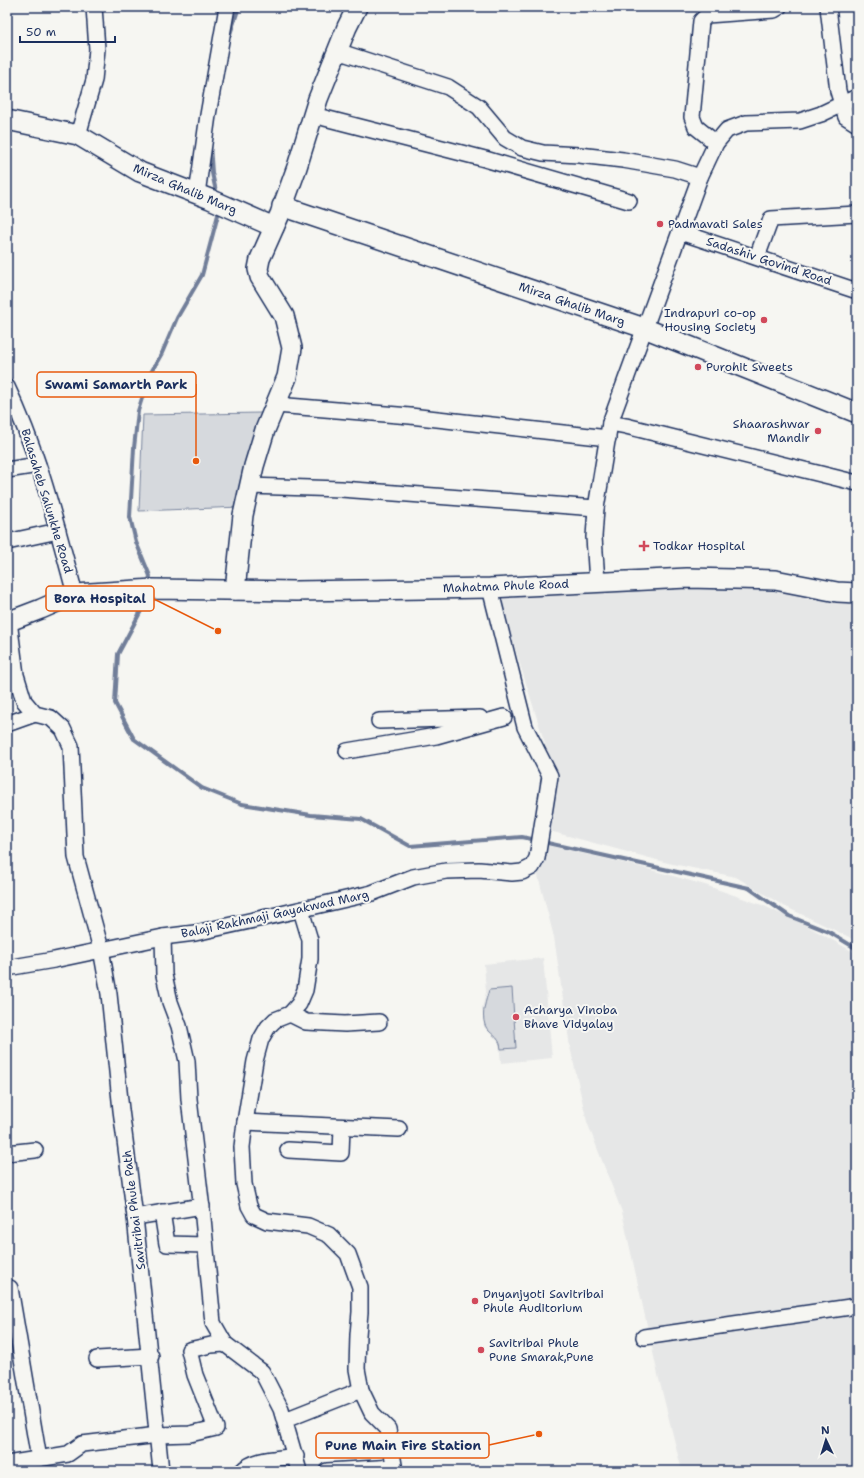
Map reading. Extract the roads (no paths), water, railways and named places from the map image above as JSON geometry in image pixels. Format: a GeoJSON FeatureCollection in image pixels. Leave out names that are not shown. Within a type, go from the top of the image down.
{"type":"FeatureCollection","features":[{"type":"Feature","properties":{"kind":"street"},"geometry":{"type":"LineString","coordinates":[[78,135],[94,80],[97,49],[94,7]]}},
{"type":"Feature","properties":{"kind":"street"},"geometry":{"type":"LineString","coordinates":[[211,199],[208,115],[227,7]]}},
{"type":"Feature","properties":{"kind":"street"},"geometry":{"type":"LineString","coordinates":[[234,590],[243,515],[249,486],[263,437],[287,377],[292,348],[284,316],[260,276],[258,269],[260,259],[297,167],[318,99],[337,51],[357,7]]}},
{"type":"Feature","properties":{"kind":"street"},"geometry":{"type":"LineString","coordinates":[[716,143],[696,127],[692,117],[701,21],[707,15],[774,10],[779,7]]}},
{"type":"Feature","properties":{"kind":"street"},"geometry":{"type":"LineString","coordinates":[[828,7],[838,91],[846,117],[857,124]]}},
{"type":"Feature","properties":{"kind":"street"},"geometry":{"type":"LineString","coordinates":[[337,51],[448,88],[479,107],[505,138],[522,148],[543,153],[623,160],[675,169],[700,177]]}},
{"type":"Feature","properties":{"kind":"street"},"geometry":{"type":"LineString","coordinates":[[597,582],[594,537],[596,508],[610,423],[700,177],[716,143],[728,130],[746,123],[800,121],[821,114],[857,97]]}},
{"type":"Feature","properties":{"kind":"street"},"geometry":{"type":"LineString","coordinates":[[313,115],[515,168],[630,201]]}},
{"type":"Feature","properties":{"kind":"street","name":"Mirza Ghalib Marg"},"geometry":{"type":"LineString","coordinates":[[7,120],[78,135],[140,172],[211,199],[274,227]]}},
{"type":"Feature","properties":{"kind":"street"},"geometry":{"type":"LineString","coordinates":[[515,168],[522,148]]}},
{"type":"Feature","properties":{"kind":"street","name":"Mirza Ghalib Marg"},"geometry":{"type":"LineString","coordinates":[[282,206],[644,328],[857,413]]}},
{"type":"Feature","properties":{"kind":"street"},"geometry":{"type":"LineString","coordinates":[[757,257],[771,219],[857,214]]}},
{"type":"Feature","properties":{"kind":"street","name":"Sadashiv Govind Road"},"geometry":{"type":"LineString","coordinates":[[680,232],[857,291]]}},
{"type":"Feature","properties":{"kind":"street","name":"Balasaheb Salunkhe Road"},"geometry":{"type":"LineString","coordinates":[[7,387],[20,415],[38,465],[75,594]]}},
{"type":"Feature","properties":{"kind":"street"},"geometry":{"type":"LineString","coordinates":[[276,405],[410,416],[608,438]]}},
{"type":"Feature","properties":{"kind":"street"},"geometry":{"type":"LineString","coordinates":[[610,423],[857,483]]}},
{"type":"Feature","properties":{"kind":"street"},"geometry":{"type":"LineString","coordinates":[[7,470],[38,465]]}},
{"type":"Feature","properties":{"kind":"street"},"geometry":{"type":"LineString","coordinates":[[249,486],[341,489],[596,508]]}},
{"type":"Feature","properties":{"kind":"street"},"geometry":{"type":"LineString","coordinates":[[7,542],[58,531]]}},
{"type":"Feature","properties":{"kind":"street","name":"Mahatma Phule Road"},"geometry":{"type":"LineString","coordinates":[[75,594],[116,590],[154,589],[296,591],[490,588],[687,578],[775,580],[837,592],[857,594]]}},
{"type":"Feature","properties":{"kind":"street"},"geometry":{"type":"LineString","coordinates":[[379,721],[522,717],[490,588]]}},
{"type":"Feature","properties":{"kind":"street"},"geometry":{"type":"LineString","coordinates":[[7,724],[35,714],[24,701],[16,675],[8,622],[75,594]]}},
{"type":"Feature","properties":{"kind":"street","name":"Savitribai Phule Path"},"geometry":{"type":"LineString","coordinates":[[35,714],[51,718],[63,729],[71,746],[76,857],[101,949],[109,994],[121,1110],[151,1356],[161,1471]]}},
{"type":"Feature","properties":{"kind":"street"},"geometry":{"type":"LineString","coordinates":[[347,751],[436,736],[504,717]]}},
{"type":"Feature","properties":{"kind":"street","name":"Balaji Rakhmaji Gayakwad Marg"},"geometry":{"type":"LineString","coordinates":[[7,968],[54,960],[163,937],[195,933],[301,910],[372,893],[413,877],[446,871],[479,870],[512,873],[522,872],[532,868],[537,858],[550,776],[525,727],[522,717]]}},
{"type":"Feature","properties":{"kind":"street"},"geometry":{"type":"LineString","coordinates":[[301,910],[310,940],[310,959],[305,990],[299,1004],[290,1014],[275,1020],[268,1026],[261,1039],[255,1061],[242,1148],[244,1184],[249,1206],[254,1215],[267,1221],[308,1226],[328,1236],[348,1254],[360,1287],[357,1369],[361,1390],[372,1413],[388,1429],[395,1469],[327,1471]]}},
{"type":"Feature","properties":{"kind":"street"},"geometry":{"type":"LineString","coordinates":[[163,937],[164,975],[170,1002],[179,1026],[187,1061],[189,1098],[202,1206],[213,1323],[225,1344],[262,1372],[273,1392],[284,1420],[300,1471]]}},
{"type":"Feature","properties":{"kind":"street"},"geometry":{"type":"LineString","coordinates":[[290,1014],[306,1022],[345,1024],[379,1022]]}},
{"type":"Feature","properties":{"kind":"street"},"geometry":{"type":"LineString","coordinates":[[245,1122],[399,1129]]}},
{"type":"Feature","properties":{"kind":"street"},"geometry":{"type":"LineString","coordinates":[[288,1150],[341,1154],[342,1127]]}},
{"type":"Feature","properties":{"kind":"street"},"geometry":{"type":"LineString","coordinates":[[7,1153],[35,1150]]}},
{"type":"Feature","properties":{"kind":"street"},"geometry":{"type":"LineString","coordinates":[[135,1217],[202,1206]]}},
{"type":"Feature","properties":{"kind":"street"},"geometry":{"type":"LineString","coordinates":[[162,1212],[167,1244],[205,1245]]}},
{"type":"Feature","properties":{"kind":"street"},"geometry":{"type":"LineString","coordinates":[[10,1288],[39,1459]]}},
{"type":"Feature","properties":{"kind":"street"},"geometry":{"type":"LineString","coordinates":[[644,1337],[857,1306]]}},
{"type":"Feature","properties":{"kind":"street"},"geometry":{"type":"LineString","coordinates":[[7,1464],[68,1454],[82,1444],[158,1435],[190,1434],[216,1428],[195,1375],[189,1350],[211,1345],[225,1344]]}},
{"type":"Feature","properties":{"kind":"street"},"geometry":{"type":"LineString","coordinates":[[97,1359],[151,1356]]}},
{"type":"Feature","properties":{"kind":"street"},"geometry":{"type":"LineString","coordinates":[[284,1420],[361,1390]]}},
{"type":"Feature","properties":{"kind":"street"},"geometry":{"type":"LineString","coordinates":[[242,1471],[247,1466],[259,1462],[296,1456]]}},
{"type":"Feature","properties":{"kind":"waterway"},"geometry":{"type":"LineString","coordinates":[[229,37],[239,7]]}},
{"type":"Feature","properties":{"kind":"waterway"},"geometry":{"type":"LineString","coordinates":[[210,145],[212,173],[217,196]]}},
{"type":"Feature","properties":{"kind":"waterway"},"geometry":{"type":"LineString","coordinates":[[148,585],[150,576],[136,542],[130,517],[134,448],[138,411],[149,376],[162,353],[177,318],[202,275],[219,209]]}},
{"type":"Feature","properties":{"kind":"waterway"},"geometry":{"type":"LineString","coordinates":[[145,595],[143,607],[118,654],[115,703],[134,739],[202,788],[242,804],[311,815],[361,819],[410,846],[522,837],[537,840]]}},
{"type":"Feature","properties":{"kind":"waterway"},"geometry":{"type":"LineString","coordinates":[[543,842],[749,888],[789,916],[829,932],[857,949]]}},
{"type":"Feature","properties":{"kind":"place","name":"Padmavati Sales"},"geometry":{"type":"Point","coordinates":[660,224]}},
{"type":"Feature","properties":{"kind":"place","name":"Indrapuri co-op Housing Society"},"geometry":{"type":"Point","coordinates":[764,320]}},
{"type":"Feature","properties":{"kind":"place","name":"Purohit Sweets"},"geometry":{"type":"Point","coordinates":[698,367]}},
{"type":"Feature","properties":{"kind":"place","name":"Shaarashwar Mandir"},"geometry":{"type":"Point","coordinates":[818,431]}},
{"type":"Feature","properties":{"kind":"place","name":"Swami Samarth Park"},"geometry":{"type":"Point","coordinates":[196,461]}},
{"type":"Feature","properties":{"kind":"place","name":"Todkar Hospital"},"geometry":{"type":"Point","coordinates":[644,546]}},
{"type":"Feature","properties":{"kind":"place","name":"Bora Hospital"},"geometry":{"type":"Point","coordinates":[218,631]}},
{"type":"Feature","properties":{"kind":"place","name":"Acharya Vinoba Bhave Vidyalay"},"geometry":{"type":"Point","coordinates":[516,1017]}},
{"type":"Feature","properties":{"kind":"place","name":"Dnyanjyoti Savitribai Phule Auditorium"},"geometry":{"type":"Point","coordinates":[475,1301]}},
{"type":"Feature","properties":{"kind":"place","name":"Savitribai Phule Pune Smarak,Pune"},"geometry":{"type":"Point","coordinates":[481,1350]}},
{"type":"Feature","properties":{"kind":"place","name":"Pune Main Fire Station"},"geometry":{"type":"Point","coordinates":[539,1434]}}]}
